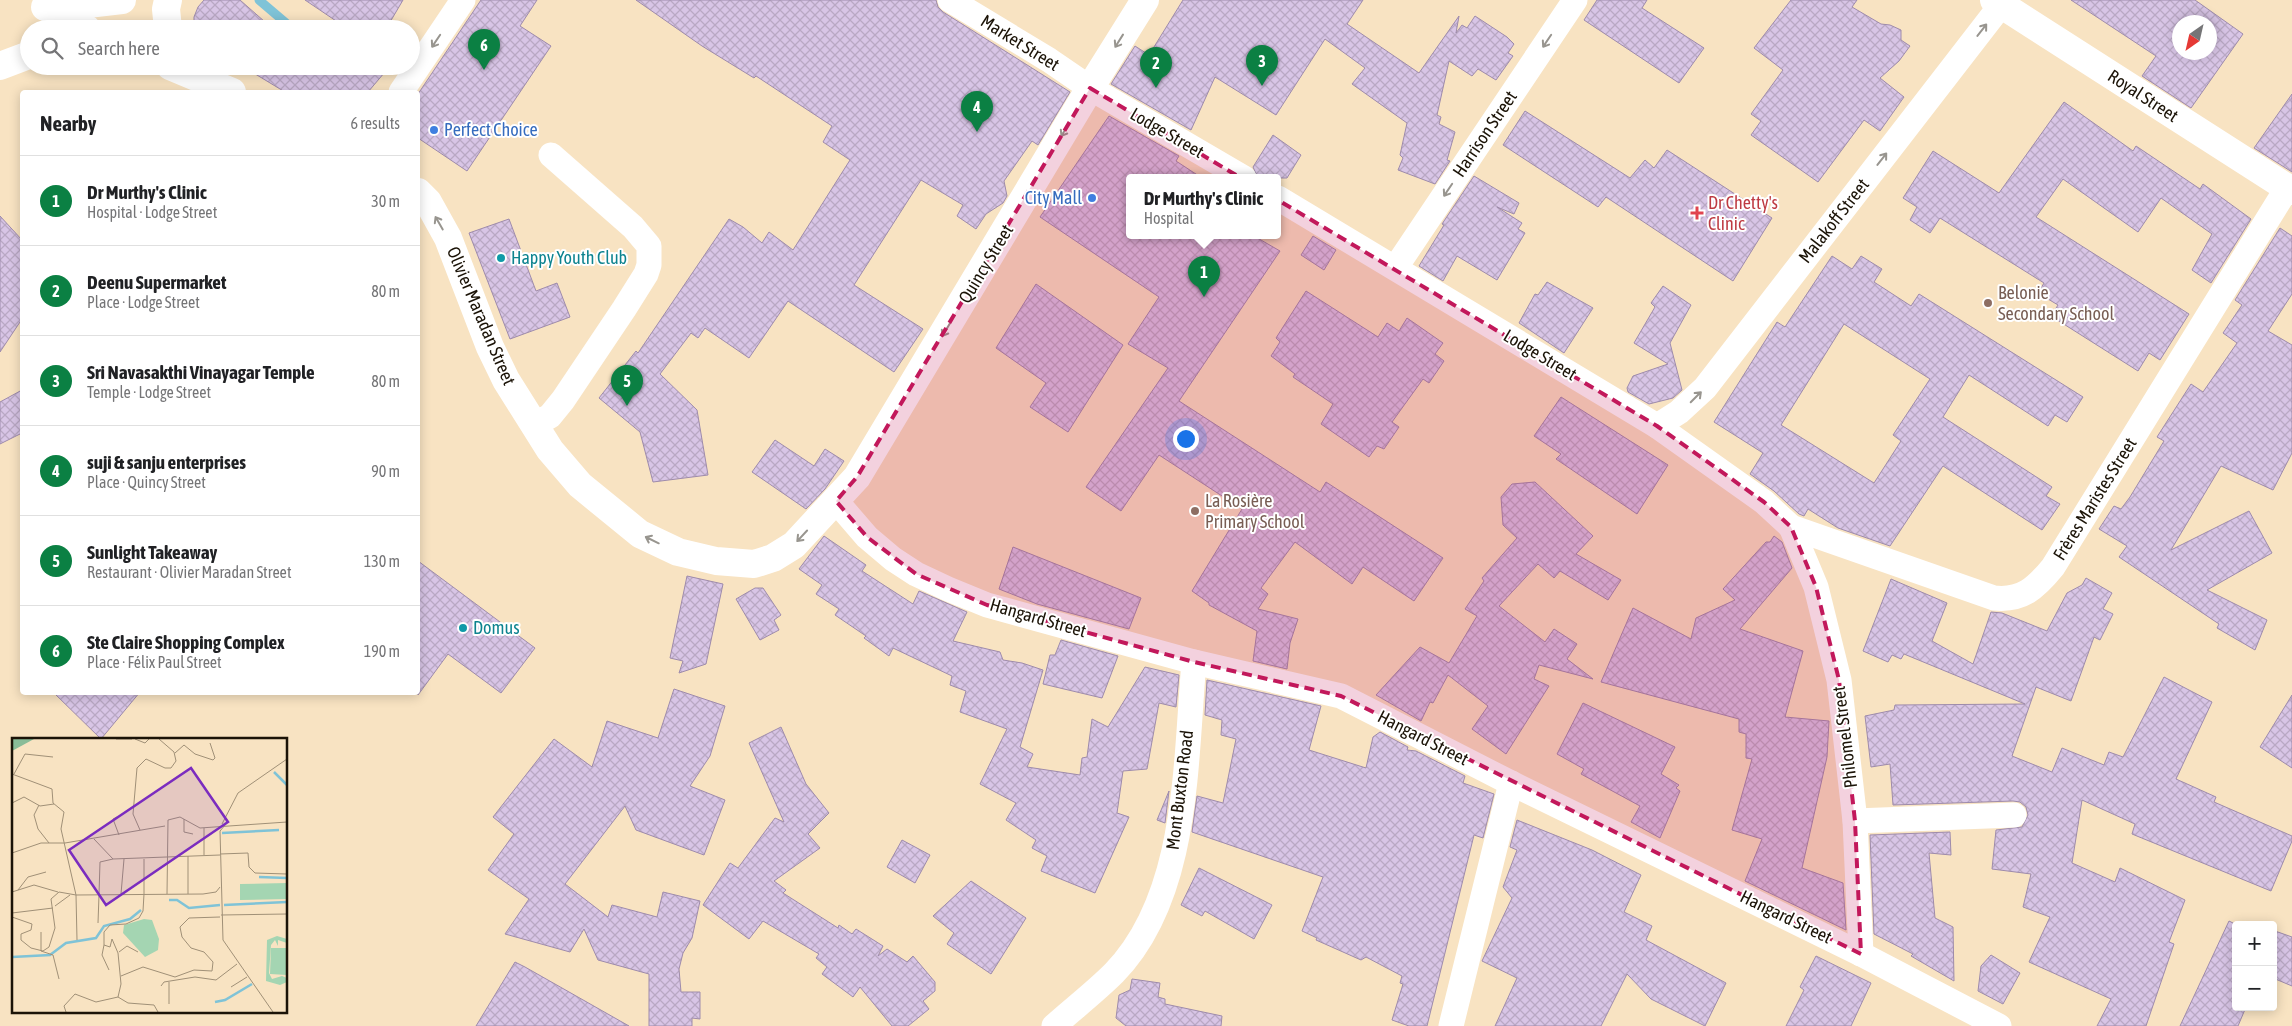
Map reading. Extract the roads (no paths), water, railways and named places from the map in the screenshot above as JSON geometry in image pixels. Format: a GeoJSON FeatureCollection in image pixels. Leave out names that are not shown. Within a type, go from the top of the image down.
{"type":"FeatureCollection","features":[{"type":"Feature","properties":{"kind":"main road"},"geometry":{"type":"LineString","coordinates":[[39,3],[62,7],[122,0]]}},
{"type":"Feature","properties":{"kind":"main road"},"geometry":{"type":"LineString","coordinates":[[167,20],[166,9],[168,0]]}},
{"type":"Feature","properties":{"kind":"main road","name":"Quincy Street"},"geometry":{"type":"LineString","coordinates":[[857,477],[1090,88],[1145,0]]}},
{"type":"Feature","properties":{"kind":"main road","name":"Royal Street"},"geometry":{"type":"LineString","coordinates":[[1998,2],[2290,190]]}},
{"type":"Feature","properties":{"kind":"main road"},"geometry":{"type":"LineString","coordinates":[[39,3],[70,20]]}},
{"type":"Feature","properties":{"kind":"main road"},"geometry":{"type":"LineString","coordinates":[[0,66],[20,58]]}},
{"type":"Feature","properties":{"kind":"main road"},"geometry":{"type":"LineString","coordinates":[[200,75],[228,90]]}},
{"type":"Feature","properties":{"kind":"main road","name":"Olivier Maradan Street"},"geometry":{"type":"LineString","coordinates":[[420,194],[428,202],[448,238],[490,347],[506,380],[550,450],[580,485],[640,534],[686,554],[716,561],[754,564],[773,558],[794,545],[857,477]]}},
{"type":"Feature","properties":{"kind":"street"},"geometry":{"type":"LineString","coordinates":[[420,64],[463,0]]}},
{"type":"Feature","properties":{"kind":"street","name":"Market Street"},"geometry":{"type":"LineString","coordinates":[[950,0],[1049,60],[1090,88]]}},
{"type":"Feature","properties":{"kind":"street","name":"Harrison Street"},"geometry":{"type":"LineString","coordinates":[[1396,268],[1574,0]]}},
{"type":"Feature","properties":{"kind":"street","name":"Malakoff Street"},"geometry":{"type":"LineString","coordinates":[[1657,426],[1679,412],[1705,388],[1998,2]]}},
{"type":"Feature","properties":{"kind":"street"},"geometry":{"type":"LineString","coordinates":[[402,90],[412,75]]}},
{"type":"Feature","properties":{"kind":"street","name":"Lodge Street"},"geometry":{"type":"LineString","coordinates":[[1090,88],[1237,174]]}},
{"type":"Feature","properties":{"kind":"street"},"geometry":{"type":"LineString","coordinates":[[534,425],[550,416],[563,400],[624,309],[646,274],[649,264],[649,246],[634,227],[551,155]]}},
{"type":"Feature","properties":{"kind":"street","name":"Frères Maristes Street"},"geometry":{"type":"LineString","coordinates":[[1791,527],[1994,598],[2008,599],[2024,595],[2042,580],[2053,566],[2290,190]]}},
{"type":"Feature","properties":{"kind":"street","name":"Lodge Street"},"geometry":{"type":"LineString","coordinates":[[1281,200],[1657,426],[1764,502],[1791,527]]}},
{"type":"Feature","properties":{"kind":"street","name":"Hangard Street"},"geometry":{"type":"LineString","coordinates":[[836,501],[867,537],[893,559],[916,574],[948,589],[987,604],[1194,662],[1341,696],[1510,783],[1861,954],[1999,1026]]}},
{"type":"Feature","properties":{"kind":"street","name":"Philomel Street"},"geometry":{"type":"LineString","coordinates":[[1791,527],[1816,587],[1838,680],[1854,821],[1861,954]]}},
{"type":"Feature","properties":{"kind":"street","name":"Mont Buxton Road"},"geometry":{"type":"LineString","coordinates":[[1054,1026],[1115,972],[1148,926],[1167,884],[1180,824],[1194,662]]}},
{"type":"Feature","properties":{"kind":"street"},"geometry":{"type":"LineString","coordinates":[[1451,1026],[1510,783]]}},
{"type":"Feature","properties":{"kind":"street"},"geometry":{"type":"LineString","coordinates":[[1854,821],[2014,815]]}},
{"type":"Feature","properties":{"kind":"waterway"},"geometry":{"type":"LineString","coordinates":[[259,0],[282,20]]}},
{"type":"Feature","properties":{"kind":"place","name":"Ste Claire Shopping Complex"},"geometry":{"type":"Point","coordinates":[484,70]}},
{"type":"Feature","properties":{"kind":"place","name":"Sri Navasakthi Vinayagar Temple"},"geometry":{"type":"Point","coordinates":[1262,86]}},
{"type":"Feature","properties":{"kind":"place","name":"Deenu Supermarket"},"geometry":{"type":"Point","coordinates":[1156,88]}},
{"type":"Feature","properties":{"kind":"place","name":"Perfect Choice"},"geometry":{"type":"Point","coordinates":[434,130]}},
{"type":"Feature","properties":{"kind":"place","name":"suji & sanju enterprises"},"geometry":{"type":"Point","coordinates":[977,132]}},
{"type":"Feature","properties":{"kind":"place","name":"City Mall"},"geometry":{"type":"Point","coordinates":[1092,198]}},
{"type":"Feature","properties":{"kind":"place","name":"Dr Chetty's Clinic"},"geometry":{"type":"Point","coordinates":[1697,213]}},
{"type":"Feature","properties":{"kind":"place","name":"Happy Youth Club"},"geometry":{"type":"Point","coordinates":[501,258]}},
{"type":"Feature","properties":{"kind":"place","name":"Dr Murthy's Clinic"},"geometry":{"type":"Point","coordinates":[1204,297]}},
{"type":"Feature","properties":{"kind":"place","name":"Belonie Secondary School"},"geometry":{"type":"Point","coordinates":[1988,303]}},
{"type":"Feature","properties":{"kind":"place","name":"Sunlight Takeaway"},"geometry":{"type":"Point","coordinates":[627,406]}},
{"type":"Feature","properties":{"kind":"place","name":"La Rosière Primary School"},"geometry":{"type":"Point","coordinates":[1195,511]}},
{"type":"Feature","properties":{"kind":"place","name":"Domus"},"geometry":{"type":"Point","coordinates":[463,628]}}]}
